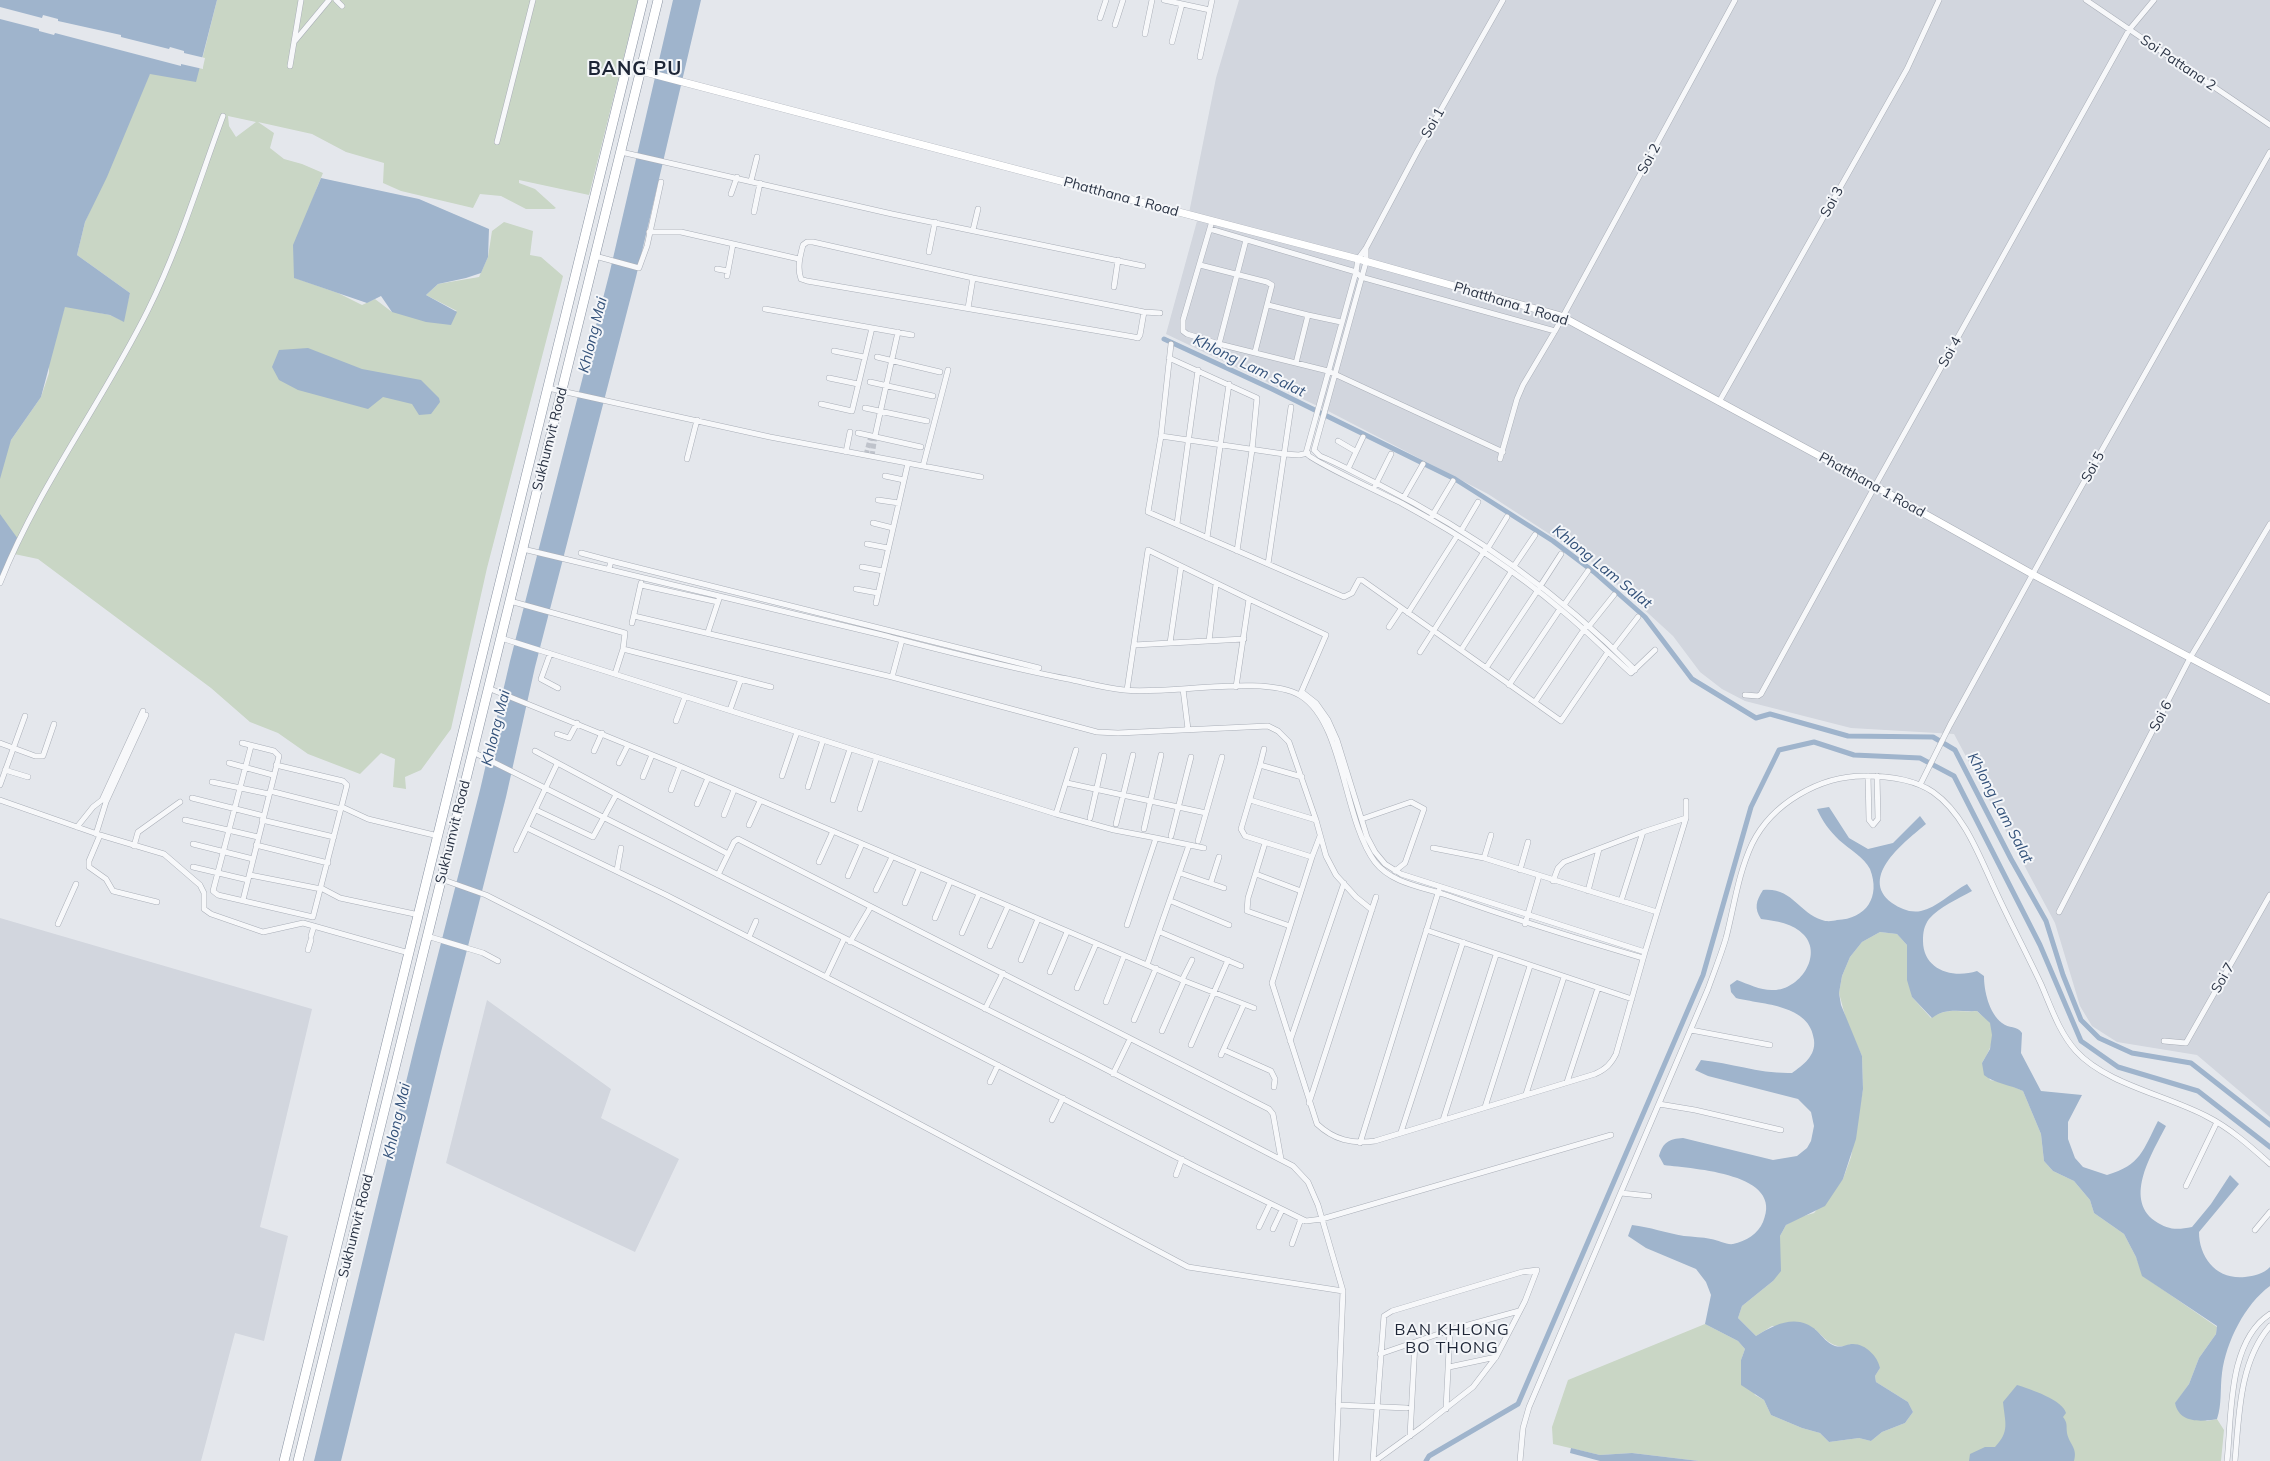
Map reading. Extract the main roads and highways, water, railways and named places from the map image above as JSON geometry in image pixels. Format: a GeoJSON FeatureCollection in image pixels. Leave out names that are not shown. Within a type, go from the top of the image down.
{"type":"FeatureCollection","features":[{"type":"Feature","properties":{"kind":"highway","name":"Sukhumvit Road"},"geometry":{"type":"LineString","coordinates":[[284,1461],[643,0]]}},
{"type":"Feature","properties":{"kind":"highway","name":"Sukhumvit Road"},"geometry":{"type":"LineString","coordinates":[[298,1461],[432,937],[442,879],[488,688],[510,602],[527,550],[562,390],[658,0]]}},
{"type":"Feature","properties":{"kind":"main road","name":"Phatthana 1 Road"},"geometry":{"type":"LineString","coordinates":[[641,71],[1358,259],[1562,316],[2034,575],[2270,700]]}},
{"type":"Feature","properties":{"kind":"water"},"geometry":{"type":"Polygon","coordinates":[[[0,0],[217,0],[196,82],[150,74],[107,177],[85,222],[77,255],[130,293],[124,322],[110,315],[65,307],[41,397],[11,440],[0,479],[0,0]]]}},
{"type":"Feature","properties":{"kind":"water","name":"Khlong Mai"},"geometry":{"type":"Polygon","coordinates":[[[673,0],[701,0],[636,277],[535,667],[506,797],[441,1052],[341,1461],[314,1461],[415,1045],[480,790],[510,661],[610,271],[673,0]]]}},
{"type":"Feature","properties":{"kind":"water"},"geometry":{"type":"Polygon","coordinates":[[[321,178],[419,199],[489,229],[488,257],[481,273],[438,284],[426,295],[457,312],[451,325],[426,322],[392,312],[381,296],[367,303],[294,278],[293,245],[321,178]]]}},
{"type":"Feature","properties":{"kind":"water"},"geometry":{"type":"Polygon","coordinates":[[[308,348],[362,369],[421,380],[439,398],[440,402],[431,414],[419,415],[412,404],[383,397],[368,409],[298,390],[279,380],[272,367],[279,350],[308,348]]]}},
{"type":"Feature","properties":{"kind":"water"},"geometry":{"type":"Polygon","coordinates":[[[0,514],[18,539],[0,585],[0,514]]]}},
{"type":"Feature","properties":{"kind":"water"},"geometry":{"type":"Polygon","coordinates":[[[1829,807],[1849,838],[1868,849],[1893,843],[1920,816],[1926,824],[1898,849],[1882,871],[1880,882],[1883,893],[1892,903],[1899,907],[1909,911],[1921,911],[1932,907],[1967,884],[1972,891],[1943,907],[1927,922],[1923,935],[1924,951],[1928,959],[1941,970],[1958,974],[1977,971],[1984,976],[1986,995],[1997,1019],[2007,1026],[2018,1029],[2022,1033],[2021,1053],[2041,1091],[2082,1095],[2068,1122],[2068,1139],[2075,1158],[2083,1167],[2107,1175],[2127,1166],[2140,1155],[2158,1121],[2166,1126],[2148,1161],[2141,1188],[2141,1200],[2146,1211],[2155,1221],[2173,1228],[2192,1227],[2211,1204],[2230,1175],[2239,1184],[2199,1232],[2202,1250],[2212,1265],[2226,1275],[2235,1277],[2252,1276],[2270,1267],[2270,1286],[2245,1313],[2232,1337],[2224,1361],[2220,1408],[2217,1419],[2191,1420],[2177,1410],[2175,1403],[2189,1384],[2199,1358],[2216,1334],[2217,1326],[2142,1276],[2136,1257],[2124,1234],[2094,1213],[2090,1200],[2074,1181],[2053,1171],[2044,1161],[2041,1134],[2023,1091],[1992,1080],[1984,1075],[1982,1063],[1990,1049],[1992,1035],[1990,1023],[1977,1011],[1948,1011],[1932,1018],[1912,997],[1907,980],[1907,945],[1897,934],[1880,932],[1862,942],[1850,957],[1842,976],[1839,993],[1841,1005],[1862,1056],[1863,1089],[1856,1139],[1843,1179],[1825,1206],[1786,1225],[1780,1236],[1781,1271],[1773,1281],[1742,1306],[1738,1318],[1756,1336],[1779,1324],[1802,1322],[1817,1331],[1827,1342],[1835,1346],[1840,1347],[1853,1344],[1867,1349],[1879,1364],[1880,1368],[1875,1376],[1876,1382],[1908,1402],[1913,1412],[1905,1423],[1882,1432],[1871,1441],[1859,1438],[1829,1442],[1820,1433],[1802,1428],[1771,1415],[1764,1400],[1741,1385],[1741,1360],[1745,1349],[1738,1341],[1705,1324],[1711,1295],[1706,1282],[1696,1269],[1646,1248],[1628,1236],[1632,1225],[1677,1235],[1708,1238],[1733,1244],[1751,1236],[1763,1222],[1766,1206],[1761,1193],[1749,1183],[1714,1172],[1664,1165],[1659,1156],[1662,1147],[1670,1140],[1683,1138],[1773,1160],[1797,1156],[1807,1148],[1811,1141],[1814,1126],[1811,1112],[1798,1099],[1708,1076],[1695,1070],[1701,1060],[1769,1072],[1792,1073],[1811,1055],[1814,1040],[1811,1028],[1804,1019],[1784,1008],[1736,998],[1731,992],[1730,985],[1737,980],[1765,989],[1783,988],[1799,978],[1806,970],[1809,962],[1811,952],[1809,943],[1800,931],[1784,923],[1761,919],[1757,911],[1757,904],[1763,890],[1781,892],[1814,917],[1826,921],[1856,916],[1868,905],[1874,889],[1870,869],[1860,857],[1839,840],[1824,822],[1817,809],[1829,807]]]}},
{"type":"Feature","properties":{"kind":"water"},"geometry":{"type":"Polygon","coordinates":[[[2017,1385],[2053,1399],[2064,1408],[2066,1413],[2063,1417],[2068,1437],[2075,1453],[2074,1461],[1969,1461],[1970,1454],[1985,1447],[1995,1447],[2000,1441],[2005,1431],[2003,1402],[2017,1385]]]}},
{"type":"Feature","properties":{"kind":"water"},"geometry":{"type":"Polygon","coordinates":[[[1571,1448],[1600,1455],[1632,1453],[1699,1461],[1600,1461],[1570,1453],[1571,1448]]]}},
{"type":"Feature","properties":{"kind":"waterway","name":"Khlong Lam Salat"},"geometry":{"type":"LineString","coordinates":[[1164,339],[1272,389],[1455,479],[1553,541],[1594,572],[1645,617],[1692,679],[1756,718],[1770,714],[1848,736],[1933,737],[1955,750],[2011,859],[2046,921],[2063,975],[2081,1020],[2099,1038],[2132,1053],[2191,1063],[2270,1125]]}},
{"type":"Feature","properties":{"kind":"waterway"},"geometry":{"type":"LineString","coordinates":[[1426,1461],[1429,1456],[1518,1404],[1703,975],[1751,807],[1779,750],[1814,742],[1854,755],[1920,758],[1954,776],[2040,945],[2081,1041],[2118,1067],[2198,1091],[2270,1147]]}},
{"type":"Feature","properties":{"kind":"tunnel"},"geometry":{"type":"LineString","coordinates":[[866,455],[871,436]]}},
{"type":"Feature","properties":{"kind":"tunnel"},"geometry":{"type":"LineString","coordinates":[[872,456],[875,436]]}},
{"type":"Feature","properties":{"kind":"district","name":"BANG PU"},"geometry":{"type":"Point","coordinates":[635,69]}},
{"type":"Feature","properties":{"kind":"district","name":"BAN KHLONG BO THONG"},"geometry":{"type":"Point","coordinates":[1452,1339]}}]}
